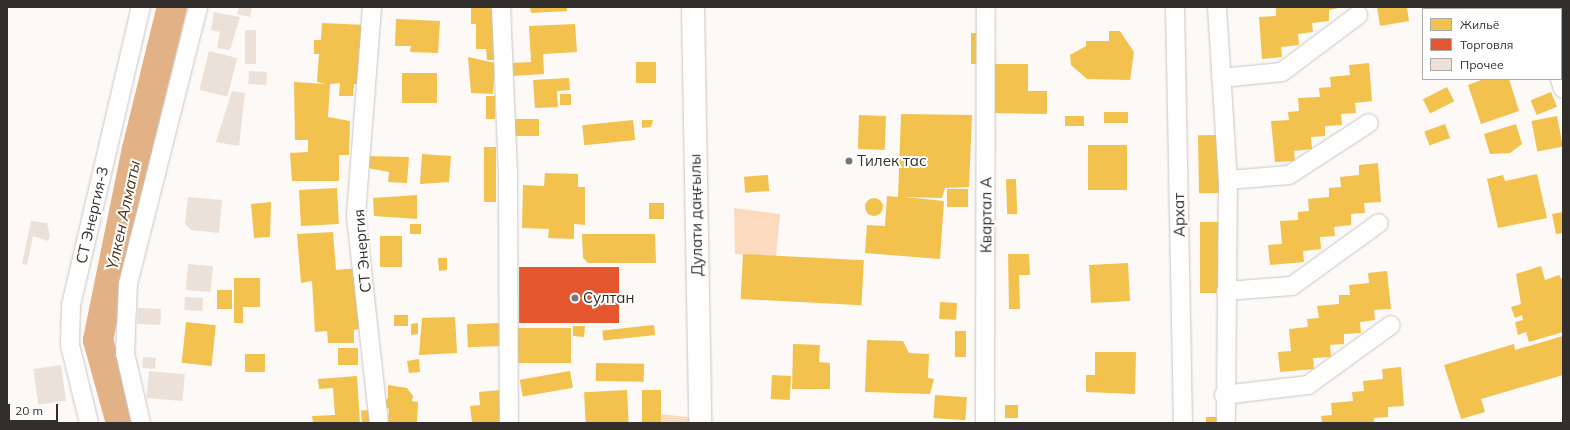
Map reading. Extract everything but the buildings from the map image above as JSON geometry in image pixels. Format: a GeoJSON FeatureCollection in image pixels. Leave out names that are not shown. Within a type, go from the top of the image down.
{"type":"FeatureCollection","features":[{"type":"Feature","properties":{"kind":"main road","name":"Дулати даңғылы"},"geometry":{"type":"LineString","coordinates":[[693,7],[700,423]]}},
{"type":"Feature","properties":{"kind":"street","name":"СТ Энергия-3"},"geometry":{"type":"LineString","coordinates":[[89,423],[70,345],[71,305],[141,7]]}},
{"type":"Feature","properties":{"kind":"street"},"geometry":{"type":"LineString","coordinates":[[141,423],[125,353],[128,284],[198,7]]}},
{"type":"Feature","properties":{"kind":"street","name":"СТ Энергия"},"geometry":{"type":"LineString","coordinates":[[372,7],[356,216],[379,423]]}},
{"type":"Feature","properties":{"kind":"street"},"geometry":{"type":"LineString","coordinates":[[501,7],[508,173],[509,423]]}},
{"type":"Feature","properties":{"kind":"street","name":"Квартал А"},"geometry":{"type":"LineString","coordinates":[[985,423],[986,7]]}},
{"type":"Feature","properties":{"kind":"street","name":"Архат"},"geometry":{"type":"LineString","coordinates":[[1175,7],[1183,423]]}},
{"type":"Feature","properties":{"kind":"street"},"geometry":{"type":"LineString","coordinates":[[1217,7],[1228,180],[1224,395],[1226,423]]}},
{"type":"Feature","properties":{"kind":"street"},"geometry":{"type":"LineString","coordinates":[[1221,78],[1282,72],[1358,15]]}},
{"type":"Feature","properties":{"kind":"street"},"geometry":{"type":"LineString","coordinates":[[1228,180],[1289,175],[1369,122]]}},
{"type":"Feature","properties":{"kind":"street"},"geometry":{"type":"LineString","coordinates":[[1226,291],[1292,286],[1379,223]]}},
{"type":"Feature","properties":{"kind":"street"},"geometry":{"type":"LineString","coordinates":[[1224,395],[1308,385],[1391,325]]}},
{"type":"Feature","properties":{"kind":"shaded area"},"geometry":{"type":"Polygon","coordinates":[[[734,208],[780,214],[776,256],[735,254],[734,208]]]}},
{"type":"Feature","properties":{"kind":"shaded area"},"geometry":{"type":"Polygon","coordinates":[[[660,414],[695,418],[695,423],[660,423],[660,414]]]}},
{"type":"Feature","properties":{"kind":"waterway","name":"Үлкен Алматы"},"geometry":{"type":"LineString","coordinates":[[121,423],[98,340],[137,149],[172,7]]}},
{"type":"Feature","properties":{"kind":"place","name":"Тилек тас"},"geometry":{"type":"Point","coordinates":[849,161]}},
{"type":"Feature","properties":{"kind":"place","name":"Султан"},"geometry":{"type":"Point","coordinates":[575,298]}}]}
